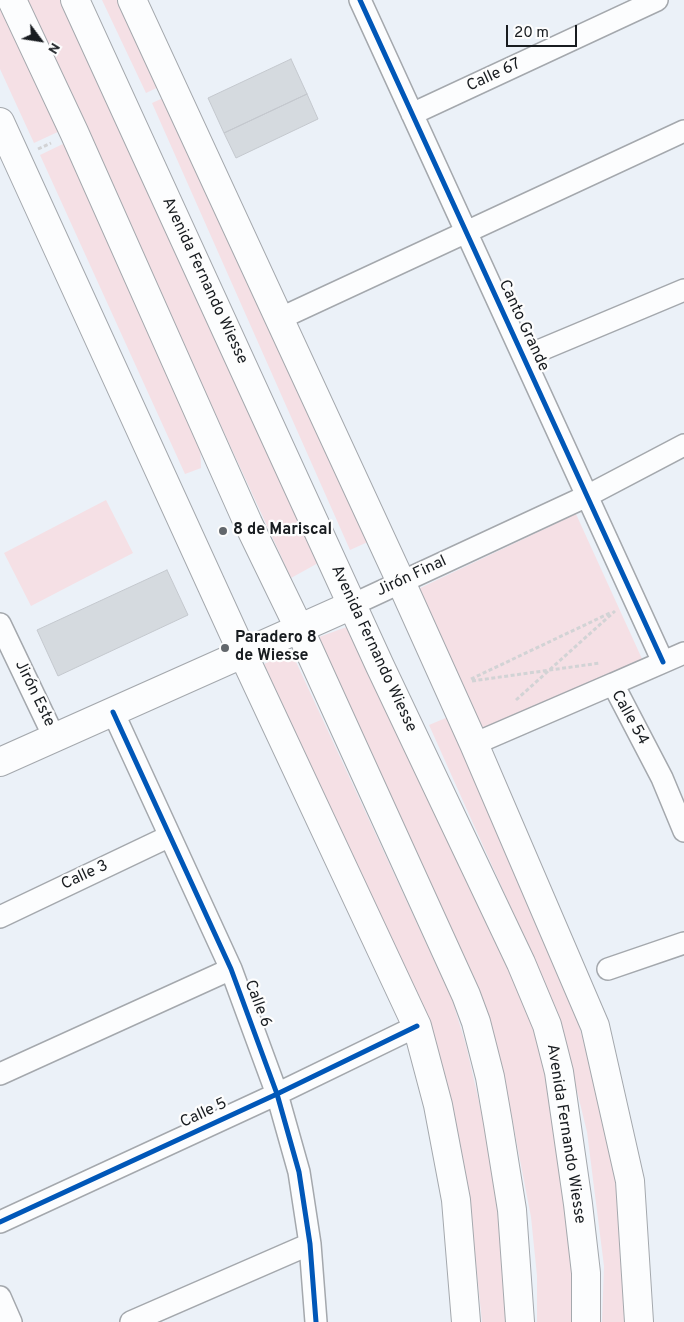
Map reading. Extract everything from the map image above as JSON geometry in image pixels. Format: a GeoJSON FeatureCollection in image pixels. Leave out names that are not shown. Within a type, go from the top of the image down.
{"type":"FeatureCollection","features":[{"type":"Feature","properties":{"kind":"main road"},"geometry":{"type":"LineString","coordinates":[[12,0],[74,132],[244,514],[300,628],[466,995],[476,1022],[490,1077],[512,1210],[520,1322]]}},
{"type":"Feature","properties":{"kind":"main road","name":"Avenida Fernando Wiesse"},"geometry":{"type":"LineString","coordinates":[[75,0],[352,605],[521,963],[547,1025],[559,1072],[578,1204],[586,1273],[586,1322]]}},
{"type":"Feature","properties":{"kind":"main road"},"geometry":{"type":"LineString","coordinates":[[132,0],[402,582],[595,1026],[630,1181],[639,1322]]}},
{"type":"Feature","properties":{"kind":"main road"},"geometry":{"type":"LineString","coordinates":[[0,122],[8,163],[243,654],[416,1026],[438,1106],[456,1200],[466,1322]]}},
{"type":"Feature","properties":{"kind":"main road","name":"Jirón Final"},"geometry":{"type":"LineString","coordinates":[[0,762],[352,605]]}},
{"type":"Feature","properties":{"kind":"street","name":"Canto Grande"},"geometry":{"type":"LineString","coordinates":[[360,0],[663,662]]}},
{"type":"Feature","properties":{"kind":"street","name":"Calle 67"},"geometry":{"type":"LineString","coordinates":[[412,114],[657,0]]}},
{"type":"Feature","properties":{"kind":"street"},"geometry":{"type":"LineString","coordinates":[[279,319],[684,131]]}},
{"type":"Feature","properties":{"kind":"street"},"geometry":{"type":"LineString","coordinates":[[524,357],[684,290]]}},
{"type":"Feature","properties":{"kind":"street","name":"Jirón Final"},"geometry":{"type":"LineString","coordinates":[[352,605],[587,496],[684,445]]}},
{"type":"Feature","properties":{"kind":"street","name":"Jirón Este"},"geometry":{"type":"LineString","coordinates":[[0,624],[54,737]]}},
{"type":"Feature","properties":{"kind":"street"},"geometry":{"type":"LineString","coordinates":[[613,684],[684,653]]}},
{"type":"Feature","properties":{"kind":"street","name":"Calle 54"},"geometry":{"type":"LineString","coordinates":[[474,744],[613,684],[662,778],[684,831]]}},
{"type":"Feature","properties":{"kind":"street","name":"Calle 6"},"geometry":{"type":"LineString","coordinates":[[113,712],[231,969],[277,1094],[299,1172],[310,1244],[316,1322]]}},
{"type":"Feature","properties":{"kind":"street","name":"Calle 3"},"geometry":{"type":"LineString","coordinates":[[0,917],[170,836]]}},
{"type":"Feature","properties":{"kind":"street"},"geometry":{"type":"LineString","coordinates":[[608,969],[684,943]]}},
{"type":"Feature","properties":{"kind":"street"},"geometry":{"type":"LineString","coordinates":[[0,1074],[231,969]]}},
{"type":"Feature","properties":{"kind":"street","name":"Calle 5"},"geometry":{"type":"LineString","coordinates":[[0,1222],[277,1094],[416,1026]]}},
{"type":"Feature","properties":{"kind":"street"},"geometry":{"type":"LineString","coordinates":[[131,1322],[310,1244]]}},
{"type":"Feature","properties":{"kind":"street"},"geometry":{"type":"LineString","coordinates":[[0,1297],[11,1322]]}},
{"type":"Feature","properties":{"kind":"path"},"geometry":{"type":"LineString","coordinates":[[8,163],[74,132]]}},
{"type":"Feature","properties":{"kind":"path"},"geometry":{"type":"LineString","coordinates":[[612,603],[619,619]]}},
{"type":"Feature","properties":{"kind":"path"},"geometry":{"type":"LineString","coordinates":[[513,702],[615,611]]}},
{"type":"Feature","properties":{"kind":"path"},"geometry":{"type":"LineString","coordinates":[[607,662],[464,682],[615,611]]}},
{"type":"Feature","properties":{"kind":"shaded area"},"geometry":{"type":"Polygon","coordinates":[[[0,0],[62,130],[34,143],[0,69],[0,0]]]}},
{"type":"Feature","properties":{"kind":"shaded area"},"geometry":{"type":"Polygon","coordinates":[[[25,0],[67,0],[320,562],[291,578],[25,0]]]}},
{"type":"Feature","properties":{"kind":"shaded area"},"geometry":{"type":"Polygon","coordinates":[[[102,0],[127,0],[167,83],[146,93],[102,0]]]}},
{"type":"Feature","properties":{"kind":"shaded area"},"geometry":{"type":"Polygon","coordinates":[[[172,94],[370,541],[350,550],[152,103],[172,94]]]}},
{"type":"Feature","properties":{"kind":"shaded area"},"geometry":{"type":"Polygon","coordinates":[[[67,142],[200,438],[201,468],[185,474],[40,155],[67,142]]]}},
{"type":"Feature","properties":{"kind":"shaded area"},"geometry":{"type":"Polygon","coordinates":[[[106,500],[133,553],[31,606],[4,553],[106,500]]]}},
{"type":"Feature","properties":{"kind":"shaded area"},"geometry":{"type":"Polygon","coordinates":[[[576,514],[643,661],[483,734],[418,589],[576,514]]]}},
{"type":"Feature","properties":{"kind":"shaded area"},"geometry":{"type":"Polygon","coordinates":[[[352,625],[517,980],[544,1064],[560,1155],[577,1304],[576,1322],[537,1322],[537,1276],[531,1217],[507,1093],[489,1021],[319,637],[352,625]]]}},
{"type":"Feature","properties":{"kind":"shaded area"},"geometry":{"type":"Polygon","coordinates":[[[291,651],[452,999],[466,1045],[483,1119],[501,1222],[510,1322],[482,1322],[473,1235],[404,970],[264,664],[291,651]]]}},
{"type":"Feature","properties":{"kind":"shaded area"},"geometry":{"type":"Polygon","coordinates":[[[448,717],[573,1005],[596,1085],[613,1167],[623,1241],[624,1322],[602,1322],[604,1266],[587,1132],[558,1013],[429,725],[448,717]]]}},
{"type":"Feature","properties":{"kind":"building"},"geometry":{"type":"Polygon","coordinates":[[[291,59],[307,94],[224,133],[208,98],[291,59]]]}},
{"type":"Feature","properties":{"kind":"building"},"geometry":{"type":"Polygon","coordinates":[[[307,94],[318,119],[236,158],[224,133],[307,94]]]}},
{"type":"Feature","properties":{"kind":"building"},"geometry":{"type":"Polygon","coordinates":[[[167,570],[188,615],[58,676],[37,630],[167,570]]]}},
{"type":"Feature","properties":{"kind":"cycle path"},"geometry":{"type":"LineString","coordinates":[[360,0],[663,662]]}},
{"type":"Feature","properties":{"kind":"cycle path"},"geometry":{"type":"LineString","coordinates":[[113,712],[231,969],[277,1094],[299,1172],[310,1244],[316,1322]]}},
{"type":"Feature","properties":{"kind":"cycle path"},"geometry":{"type":"LineString","coordinates":[[0,1222],[277,1094],[417,1026]]}},
{"type":"Feature","properties":{"kind":"place","name":"8 de Mariscal"},"geometry":{"type":"Point","coordinates":[223,531]}},
{"type":"Feature","properties":{"kind":"place","name":"Paradero 8 de Wiesse"},"geometry":{"type":"Point","coordinates":[225,648]}}]}
